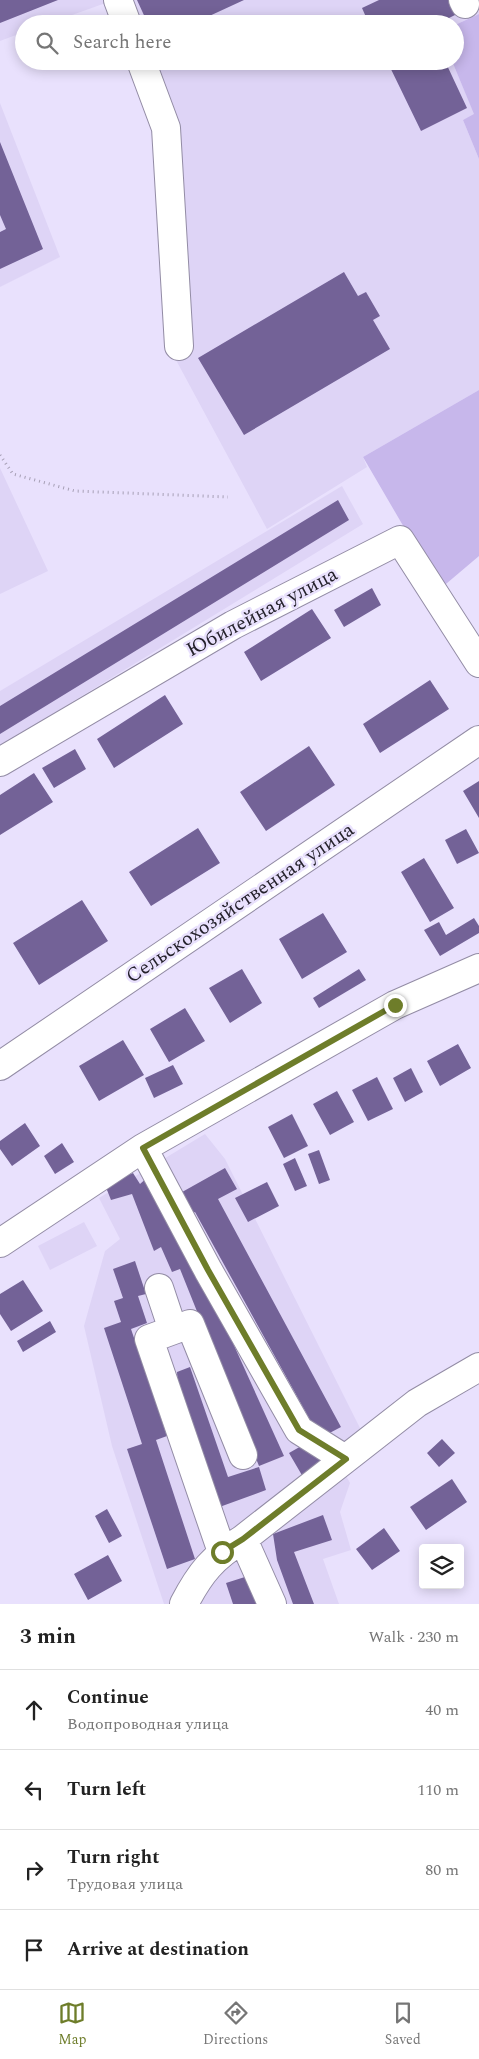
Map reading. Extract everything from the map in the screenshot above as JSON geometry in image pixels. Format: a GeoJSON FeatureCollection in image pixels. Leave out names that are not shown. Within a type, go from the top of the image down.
{"type":"FeatureCollection","features":[{"type":"Feature","properties":{"kind":"street"},"geometry":{"type":"LineString","coordinates":[[118,0],[124,15]]}},
{"type":"Feature","properties":{"kind":"street"},"geometry":{"type":"LineString","coordinates":[[144,70],[166,128],[179,346]]}},
{"type":"Feature","properties":{"kind":"street","name":"Юбилейная улица"},"geometry":{"type":"LineString","coordinates":[[0,762],[233,625],[400,540],[479,663]]}},
{"type":"Feature","properties":{"kind":"street","name":"Сельскохозяйственная улица"},"geometry":{"type":"LineString","coordinates":[[0,1066],[479,740]]}},
{"type":"Feature","properties":{"kind":"street"},"geometry":{"type":"LineString","coordinates":[[0,1243],[143,1148],[395,1005],[479,968]]}},
{"type":"Feature","properties":{"kind":"street"},"geometry":{"type":"LineString","coordinates":[[143,1148],[208,1270],[299,1430],[346,1459]]}},
{"type":"Feature","properties":{"kind":"street"},"geometry":{"type":"LineString","coordinates":[[159,1288],[173,1330]]}},
{"type":"Feature","properties":{"kind":"street"},"geometry":{"type":"LineString","coordinates":[[243,1455],[190,1324],[149,1339],[232,1545],[272,1604]]}},
{"type":"Feature","properties":{"kind":"street"},"geometry":{"type":"LineString","coordinates":[[195,1596],[232,1545],[417,1404],[479,1367]]}},
{"type":"Feature","properties":{"kind":"path"},"geometry":{"type":"LineString","coordinates":[[0,455],[13,474],[75,491],[228,497]]}},
{"type":"Feature","properties":{"kind":"shaded area"},"geometry":{"type":"Polygon","coordinates":[[[0,0],[114,0],[72,15],[15,15],[15,35],[0,41],[0,0]]]}},
{"type":"Feature","properties":{"kind":"shaded area"},"geometry":{"type":"Polygon","coordinates":[[[115,0],[479,0],[479,14],[464,21],[464,15],[120,15],[115,0]]]}},
{"type":"Feature","properties":{"kind":"shaded area"},"geometry":{"type":"Polygon","coordinates":[[[479,14],[479,159],[463,120],[474,114],[456,70],[464,70],[464,21],[479,14]]]}},
{"type":"Feature","properties":{"kind":"shaded area"},"geometry":{"type":"Polygon","coordinates":[[[137,70],[456,70],[475,115],[463,120],[479,159],[479,390],[363,457],[367,467],[267,529],[176,360],[170,202],[137,70]]]}},
{"type":"Feature","properties":{"kind":"shaded area"},"geometry":{"type":"Polygon","coordinates":[[[0,103],[60,257],[0,287],[0,103]]]}},
{"type":"Feature","properties":{"kind":"shaded area"},"geometry":{"type":"Polygon","coordinates":[[[479,390],[479,556],[440,589],[363,457],[479,390]]]}},
{"type":"Feature","properties":{"kind":"shaded area"},"geometry":{"type":"Polygon","coordinates":[[[0,468],[48,571],[0,594],[0,468]]]}},
{"type":"Feature","properties":{"kind":"shaded area"},"geometry":{"type":"Polygon","coordinates":[[[342,486],[363,524],[0,746],[0,691],[342,486]]]}},
{"type":"Feature","properties":{"kind":"shaded area"},"geometry":{"type":"Polygon","coordinates":[[[205,1134],[225,1159],[363,1434],[331,1448],[350,1483],[340,1512],[351,1550],[323,1559],[339,1604],[164,1604],[112,1446],[84,1326],[105,1251],[120,1239],[99,1198],[205,1134]]]}},
{"type":"Feature","properties":{"kind":"shaded area"},"geometry":{"type":"Polygon","coordinates":[[[84,1222],[97,1246],[50,1270],[38,1246],[84,1222]]]}},
{"type":"Feature","properties":{"kind":"building"},"geometry":{"type":"Polygon","coordinates":[[[0,0],[58,0],[20,15],[15,15],[15,17],[0,23],[0,0]]]}},
{"type":"Feature","properties":{"kind":"building"},"geometry":{"type":"Polygon","coordinates":[[[137,0],[244,0],[212,15],[144,15],[137,0]]]}},
{"type":"Feature","properties":{"kind":"building"},"geometry":{"type":"Polygon","coordinates":[[[379,0],[450,0],[457,14],[365,15],[362,8],[379,0]]]}},
{"type":"Feature","properties":{"kind":"building"},"geometry":{"type":"Polygon","coordinates":[[[391,70],[449,70],[467,108],[421,131],[391,70]]]}},
{"type":"Feature","properties":{"kind":"building"},"geometry":{"type":"Polygon","coordinates":[[[0,142],[43,249],[0,269],[0,232],[6,229],[0,215],[0,142]]]}},
{"type":"Feature","properties":{"kind":"building"},"geometry":{"type":"Polygon","coordinates":[[[344,272],[358,296],[366,292],[380,316],[373,320],[390,349],[244,435],[198,358],[344,272]]]}},
{"type":"Feature","properties":{"kind":"building"},"geometry":{"type":"Polygon","coordinates":[[[338,500],[349,520],[0,734],[0,706],[338,500]]]}},
{"type":"Feature","properties":{"kind":"building"},"geometry":{"type":"Polygon","coordinates":[[[372,588],[381,605],[344,627],[334,610],[372,588]]]}},
{"type":"Feature","properties":{"kind":"building"},"geometry":{"type":"Polygon","coordinates":[[[312,609],[331,638],[261,681],[244,652],[312,609]]]}},
{"type":"Feature","properties":{"kind":"building"},"geometry":{"type":"Polygon","coordinates":[[[430,680],[449,709],[380,753],[363,724],[430,680]]]}},
{"type":"Feature","properties":{"kind":"building"},"geometry":{"type":"Polygon","coordinates":[[[165,695],[183,724],[114,768],[97,739],[165,695]]]}},
{"type":"Feature","properties":{"kind":"building"},"geometry":{"type":"Polygon","coordinates":[[[309,746],[335,785],[266,831],[240,792],[309,746]]]}},
{"type":"Feature","properties":{"kind":"building"},"geometry":{"type":"Polygon","coordinates":[[[75,749],[86,769],[54,788],[42,768],[75,749]]]}},
{"type":"Feature","properties":{"kind":"building"},"geometry":{"type":"Polygon","coordinates":[[[34,773],[53,802],[0,835],[0,795],[34,773]]]}},
{"type":"Feature","properties":{"kind":"building"},"geometry":{"type":"Polygon","coordinates":[[[479,781],[479,818],[463,791],[479,781]]]}},
{"type":"Feature","properties":{"kind":"building"},"geometry":{"type":"Polygon","coordinates":[[[198,828],[220,863],[151,906],[129,872],[198,828]]]}},
{"type":"Feature","properties":{"kind":"building"},"geometry":{"type":"Polygon","coordinates":[[[466,829],[479,853],[457,864],[445,840],[466,829]]]}},
{"type":"Feature","properties":{"kind":"building"},"geometry":{"type":"Polygon","coordinates":[[[424,858],[454,908],[430,922],[401,872],[424,858]]]}},
{"type":"Feature","properties":{"kind":"building"},"geometry":{"type":"Polygon","coordinates":[[[82,900],[108,941],[39,985],[13,943],[82,900]]]}},
{"type":"Feature","properties":{"kind":"building"},"geometry":{"type":"Polygon","coordinates":[[[323,913],[347,952],[302,979],[279,939],[323,913]]]}},
{"type":"Feature","properties":{"kind":"building"},"geometry":{"type":"Polygon","coordinates":[[[474,918],[479,926],[479,933],[440,956],[424,930],[439,922],[446,935],[474,918]]]}},
{"type":"Feature","properties":{"kind":"building"},"geometry":{"type":"Polygon","coordinates":[[[242,969],[262,1003],[230,1023],[209,988],[242,969]]]}},
{"type":"Feature","properties":{"kind":"building"},"geometry":{"type":"Polygon","coordinates":[[[359,969],[366,980],[319,1008],[313,998],[359,969]]]}},
{"type":"Feature","properties":{"kind":"building"},"geometry":{"type":"Polygon","coordinates":[[[185,1008],[205,1041],[169,1062],[150,1029],[185,1008]]]}},
{"type":"Feature","properties":{"kind":"building"},"geometry":{"type":"Polygon","coordinates":[[[123,1040],[144,1075],[99,1101],[79,1066],[123,1040]]]}},
{"type":"Feature","properties":{"kind":"building"},"geometry":{"type":"Polygon","coordinates":[[[458,1044],[471,1068],[440,1086],[427,1061],[458,1044]]]}},
{"type":"Feature","properties":{"kind":"building"},"geometry":{"type":"Polygon","coordinates":[[[173,1065],[183,1084],[154,1098],[145,1078],[173,1065]]]}},
{"type":"Feature","properties":{"kind":"building"},"geometry":{"type":"Polygon","coordinates":[[[411,1068],[423,1092],[405,1102],[393,1078],[411,1068]]]}},
{"type":"Feature","properties":{"kind":"building"},"geometry":{"type":"Polygon","coordinates":[[[377,1077],[393,1109],[368,1121],[352,1090],[377,1077]]]}},
{"type":"Feature","properties":{"kind":"building"},"geometry":{"type":"Polygon","coordinates":[[[337,1091],[354,1122],[330,1135],[313,1104],[337,1091]]]}},
{"type":"Feature","properties":{"kind":"building"},"geometry":{"type":"Polygon","coordinates":[[[292,1114],[308,1146],[284,1158],[268,1127],[292,1114]]]}},
{"type":"Feature","properties":{"kind":"building"},"geometry":{"type":"Polygon","coordinates":[[[25,1123],[40,1146],[12,1166],[0,1149],[0,1141],[25,1123]]]}},
{"type":"Feature","properties":{"kind":"building"},"geometry":{"type":"Polygon","coordinates":[[[62,1143],[74,1162],[55,1174],[44,1156],[62,1143]]]}},
{"type":"Feature","properties":{"kind":"building"},"geometry":{"type":"Polygon","coordinates":[[[319,1150],[330,1180],[319,1184],[308,1154],[319,1150]]]}},
{"type":"Feature","properties":{"kind":"building"},"geometry":{"type":"Polygon","coordinates":[[[295,1158],[307,1186],[295,1191],[283,1164],[295,1158]]]}},
{"type":"Feature","properties":{"kind":"building"},"geometry":{"type":"Polygon","coordinates":[[[225,1168],[237,1189],[218,1199],[341,1427],[320,1438],[195,1212],[185,1216],[175,1196],[225,1168]]]}},
{"type":"Feature","properties":{"kind":"building"},"geometry":{"type":"Polygon","coordinates":[[[133,1173],[140,1184],[149,1176],[199,1268],[284,1456],[259,1466],[180,1269],[172,1272],[161,1247],[154,1251],[132,1194],[111,1200],[105,1185],[133,1173]]]}},
{"type":"Feature","properties":{"kind":"building"},"geometry":{"type":"Polygon","coordinates":[[[267,1182],[279,1206],[248,1222],[235,1198],[267,1182]]]}},
{"type":"Feature","properties":{"kind":"building"},"geometry":{"type":"Polygon","coordinates":[[[135,1261],[146,1294],[138,1296],[147,1323],[131,1329],[167,1436],[156,1440],[195,1559],[167,1569],[127,1449],[142,1444],[104,1328],[121,1322],[114,1301],[123,1298],[113,1269],[135,1261]]]}},
{"type":"Feature","properties":{"kind":"building"},"geometry":{"type":"Polygon","coordinates":[[[23,1280],[43,1311],[11,1331],[0,1314],[0,1294],[23,1280]]]}},
{"type":"Feature","properties":{"kind":"building"},"geometry":{"type":"Polygon","coordinates":[[[50,1321],[56,1332],[23,1352],[17,1341],[50,1321]]]}},
{"type":"Feature","properties":{"kind":"building"},"geometry":{"type":"Polygon","coordinates":[[[190,1367],[228,1477],[259,1467],[266,1490],[214,1509],[179,1404],[177,1372],[190,1367]]]}},
{"type":"Feature","properties":{"kind":"building"},"geometry":{"type":"Polygon","coordinates":[[[442,1439],[455,1453],[439,1467],[427,1453],[442,1439]]]}},
{"type":"Feature","properties":{"kind":"building"},"geometry":{"type":"Polygon","coordinates":[[[310,1441],[323,1466],[303,1477],[289,1453],[310,1441]]]}},
{"type":"Feature","properties":{"kind":"building"},"geometry":{"type":"Polygon","coordinates":[[[452,1479],[467,1502],[426,1530],[410,1507],[452,1479]]]}},
{"type":"Feature","properties":{"kind":"building"},"geometry":{"type":"Polygon","coordinates":[[[107,1509],[122,1536],[109,1543],[95,1516],[107,1509]]]}},
{"type":"Feature","properties":{"kind":"building"},"geometry":{"type":"Polygon","coordinates":[[[323,1515],[332,1540],[294,1552],[314,1604],[293,1604],[277,1560],[273,1534],[323,1515]]]}},
{"type":"Feature","properties":{"kind":"building"},"geometry":{"type":"Polygon","coordinates":[[[384,1528],[400,1551],[372,1570],[356,1549],[384,1528]]]}},
{"type":"Feature","properties":{"kind":"building"},"geometry":{"type":"Polygon","coordinates":[[[108,1555],[122,1581],[88,1600],[74,1574],[108,1555]]]}},
{"type":"Feature","properties":{"kind":"building"},"geometry":{"type":"Polygon","coordinates":[[[248,1576],[257,1604],[233,1604],[226,1583],[248,1576]]]}},
{"type":"Feature","properties":{"kind":"route"},"geometry":{"type":"LineString","coordinates":[[222,1552],[243,1539],[346,1459],[299,1430],[208,1270],[143,1148],[395,1005]]}}]}
